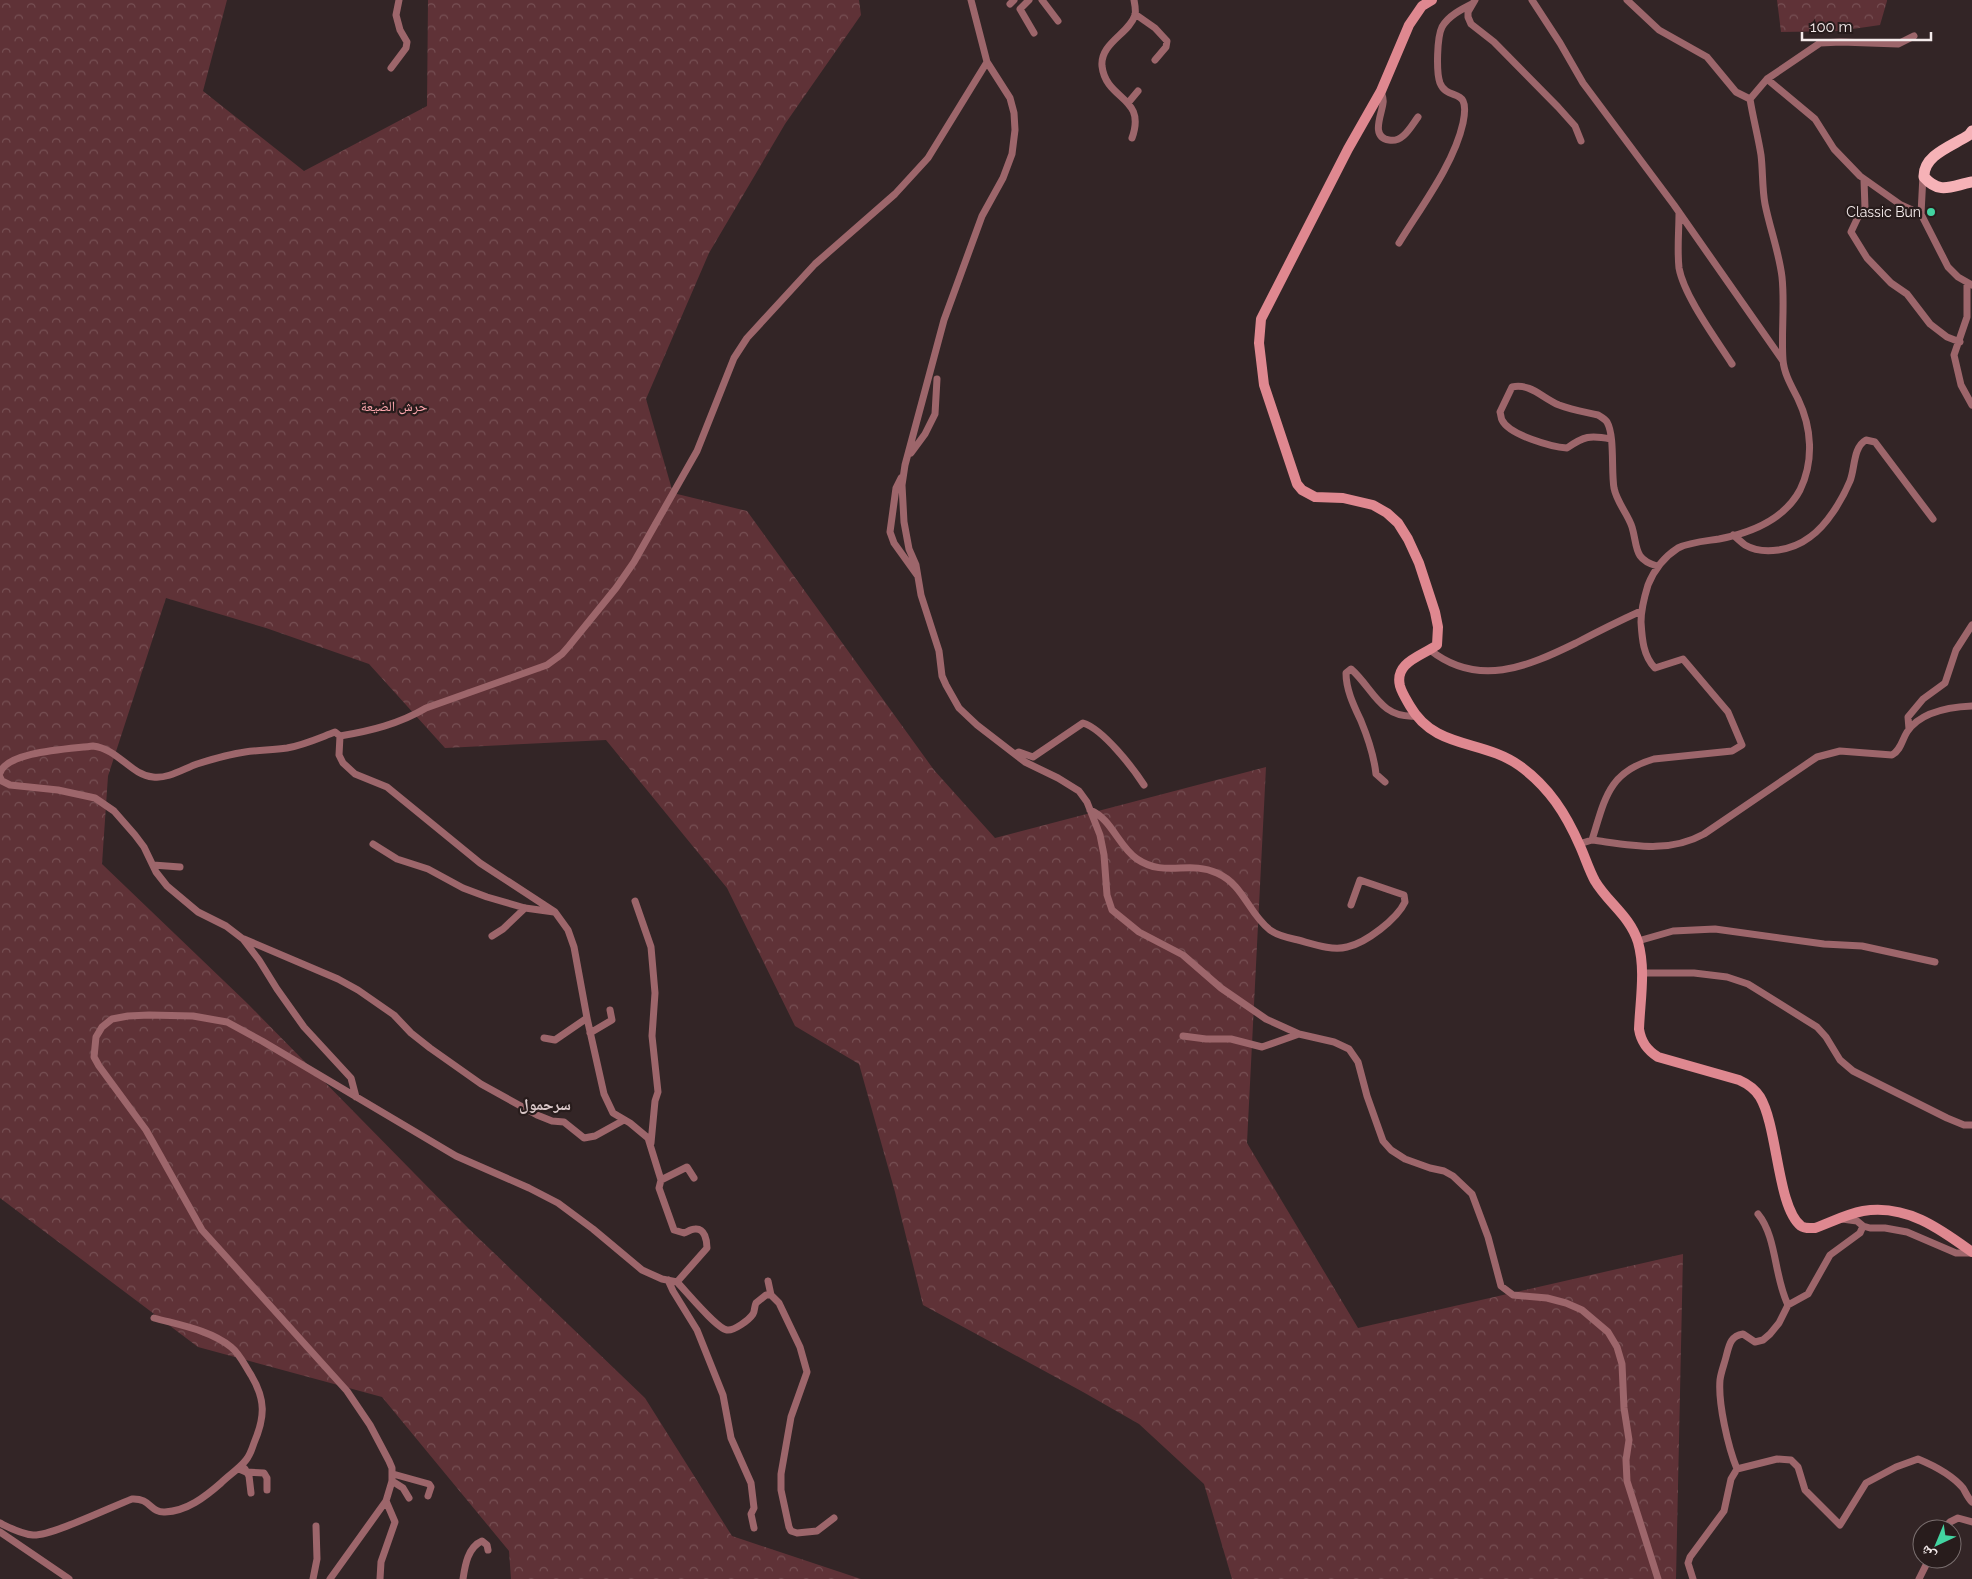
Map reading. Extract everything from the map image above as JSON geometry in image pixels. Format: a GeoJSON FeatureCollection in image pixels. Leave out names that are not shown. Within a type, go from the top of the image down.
{"type":"FeatureCollection","features":[{"type":"Feature","properties":{"kind":"main road"},"geometry":{"type":"LineString","coordinates":[[1972,131],[1969,136],[1928,161],[1924,168],[1924,177],[1931,185],[1940,188],[1972,182]]}},
{"type":"Feature","properties":{"kind":"street"},"geometry":{"type":"LineString","coordinates":[[392,68],[406,48],[407,42],[400,30],[396,15],[399,0]]}},
{"type":"Feature","properties":{"kind":"street"},"geometry":{"type":"LineString","coordinates":[[918,578],[894,543],[890,532],[896,488],[908,457],[944,320],[982,216],[1003,178],[1012,154],[1015,130],[1014,113],[1010,98],[987,62],[971,0]]}},
{"type":"Feature","properties":{"kind":"street"},"geometry":{"type":"LineString","coordinates":[[1029,0],[1020,9],[1034,34]]}},
{"type":"Feature","properties":{"kind":"street"},"geometry":{"type":"LineString","coordinates":[[1042,0],[1058,21]]}},
{"type":"Feature","properties":{"kind":"street"},"geometry":{"type":"LineString","coordinates":[[1132,138],[1137,125],[1134,110],[1109,83],[1104,74],[1102,61],[1111,44],[1131,23],[1136,14],[1134,0]]}},
{"type":"Feature","properties":{"kind":"street"},"geometry":{"type":"LineString","coordinates":[[1432,0],[1422,6],[1410,25],[1382,91],[1348,149],[1261,319],[1259,343],[1264,386],[1297,484],[1302,490],[1315,498],[1343,498],[1373,505],[1388,513],[1403,531],[1419,563],[1438,627],[1437,645],[1406,663],[1400,673],[1401,690],[1416,716],[1427,727],[1444,738],[1492,751],[1520,766],[1558,803],[1568,818],[1596,882],[1626,918],[1638,941],[1642,973],[1640,1038],[1658,1057],[1740,1080],[1753,1088],[1760,1096],[1766,1111],[1785,1193],[1794,1217],[1802,1227],[1808,1228],[1861,1211],[1892,1210],[1903,1212],[1936,1227],[1972,1252]]}},
{"type":"Feature","properties":{"kind":"street"},"geometry":{"type":"LineString","coordinates":[[1532,0],[1583,83],[1654,177],[1783,361]]}},
{"type":"Feature","properties":{"kind":"street"},"geometry":{"type":"LineString","coordinates":[[1627,0],[1659,30],[1707,57],[1736,92],[1750,99]]}},
{"type":"Feature","properties":{"kind":"street"},"geometry":{"type":"LineString","coordinates":[[1474,2],[1468,17],[1471,24],[1494,42],[1558,107],[1575,126],[1581,141]]}},
{"type":"Feature","properties":{"kind":"street"},"geometry":{"type":"LineString","coordinates":[[1399,243],[1458,142],[1465,103],[1461,97],[1447,91],[1440,84],[1437,63],[1442,28],[1455,14],[1474,2]]}},
{"type":"Feature","properties":{"kind":"street"},"geometry":{"type":"LineString","coordinates":[[1136,14],[1156,28],[1167,41],[1166,47],[1155,60]]}},
{"type":"Feature","properties":{"kind":"street"},"geometry":{"type":"LineString","coordinates":[[1750,99],[1767,79],[1820,44],[1841,42],[1898,44],[1914,36]]}},
{"type":"Feature","properties":{"kind":"street"},"geometry":{"type":"LineString","coordinates":[[624,1120],[595,1136],[584,1138],[564,1122],[537,1115],[481,1084],[410,1033],[394,1015],[352,986],[243,939],[226,926],[198,912],[167,886],[136,835],[114,811],[95,798],[58,790],[10,785],[2,781],[0,775],[3,767],[32,753],[93,746],[102,747],[113,753],[144,775],[164,777],[213,759],[243,752],[287,748],[334,732],[340,736],[362,733],[389,725],[426,708],[453,700],[518,674],[547,665],[562,654],[628,572],[671,500],[697,451],[734,358],[747,338],[815,264],[895,194],[919,170],[987,62]]}},
{"type":"Feature","properties":{"kind":"street"},"geometry":{"type":"LineString","coordinates":[[1767,79],[1814,120],[1834,149],[1864,180],[1900,205],[1921,214]]}},
{"type":"Feature","properties":{"kind":"street"},"geometry":{"type":"LineString","coordinates":[[1128,103],[1138,91]]}},
{"type":"Feature","properties":{"kind":"street"},"geometry":{"type":"LineString","coordinates":[[1382,91],[1384,102],[1378,121],[1379,130],[1386,140],[1397,140],[1405,134],[1418,117]]}},
{"type":"Feature","properties":{"kind":"street"},"geometry":{"type":"LineString","coordinates":[[1592,840],[1600,811],[1612,786],[1624,772],[1643,762],[1654,759],[1732,751],[1742,745],[1728,712],[1682,659],[1655,668],[1650,662],[1644,646],[1641,611],[1644,598],[1657,566],[1683,546],[1733,535],[1760,526],[1789,508],[1800,490],[1810,460],[1810,443],[1806,422],[1789,382],[1783,361],[1784,316],[1782,275],[1765,203],[1761,157],[1750,99]]}},
{"type":"Feature","properties":{"kind":"street"},"geometry":{"type":"LineString","coordinates":[[1924,168],[1921,214],[1948,267],[1970,284],[1967,316],[1960,342],[1954,355],[1961,385],[1972,405]]}},
{"type":"Feature","properties":{"kind":"street"},"geometry":{"type":"LineString","coordinates":[[1864,180],[1865,208],[1851,232],[1857,243],[1867,258],[1891,283],[1907,294],[1930,324],[1947,337],[1960,342]]}},
{"type":"Feature","properties":{"kind":"street"},"geometry":{"type":"LineString","coordinates":[[1679,213],[1678,252],[1682,278],[1692,300],[1732,364]]}},
{"type":"Feature","properties":{"kind":"street"},"geometry":{"type":"LineString","coordinates":[[908,457],[925,434],[935,414],[937,379]]}},
{"type":"Feature","properties":{"kind":"street"},"geometry":{"type":"LineString","coordinates":[[1611,438],[1586,436],[1576,440],[1567,448],[1556,447],[1517,433],[1502,422],[1500,412],[1512,387],[1522,385],[1530,387],[1558,404],[1603,418],[1607,422],[1611,438],[1613,481],[1617,498],[1630,523],[1639,555],[1648,564],[1657,566]]}},
{"type":"Feature","properties":{"kind":"street"},"geometry":{"type":"LineString","coordinates":[[1733,535],[1745,545],[1772,551],[1788,548],[1810,538],[1828,518],[1843,495],[1853,471],[1857,449],[1866,440],[1875,442],[1933,519]]}},
{"type":"Feature","properties":{"kind":"street"},"geometry":{"type":"LineString","coordinates":[[903,473],[902,502],[909,549],[916,565],[921,595],[939,651],[942,676],[946,686],[959,708],[968,718],[1014,754],[1079,791],[1090,810],[1100,835],[1109,904],[1117,915],[1139,932],[1182,955],[1246,1007],[1266,1019],[1299,1034],[1343,1045],[1354,1055],[1358,1062],[1376,1127],[1383,1141],[1391,1150],[1414,1163],[1444,1171],[1453,1176],[1472,1194],[1488,1237],[1498,1279],[1507,1291],[1513,1295],[1547,1298],[1566,1303],[1582,1310],[1608,1332],[1617,1347],[1622,1364],[1624,1408],[1629,1440],[1626,1471],[1630,1493],[1636,1506],[1658,1579]]}},
{"type":"Feature","properties":{"kind":"street"},"geometry":{"type":"LineString","coordinates":[[1430,650],[1449,662],[1472,669],[1486,671],[1512,668],[1548,656],[1641,611]]}},
{"type":"Feature","properties":{"kind":"street"},"geometry":{"type":"LineString","coordinates":[[1909,729],[1908,718],[1923,699],[1945,683],[1956,650],[1972,626]]}},
{"type":"Feature","properties":{"kind":"street"},"geometry":{"type":"LineString","coordinates":[[1385,782],[1376,774],[1375,760],[1362,722],[1352,702],[1346,673],[1351,669],[1359,676],[1366,688],[1384,707],[1409,717],[1416,716]]}},
{"type":"Feature","properties":{"kind":"street"},"geometry":{"type":"LineString","coordinates":[[1580,844],[1592,840],[1641,847],[1665,846],[1687,842],[1704,834],[1817,757],[1840,751],[1892,755],[1897,752],[1909,729],[1922,719],[1939,711],[1955,707],[1972,706]]}},
{"type":"Feature","properties":{"kind":"street"},"geometry":{"type":"LineString","coordinates":[[1014,754],[1019,752],[1033,757],[1084,723],[1110,742],[1114,749],[1129,762],[1144,785]]}},
{"type":"Feature","properties":{"kind":"street"},"geometry":{"type":"LineString","coordinates":[[340,736],[339,755],[354,774],[387,787],[480,863],[554,912],[568,930],[574,948],[604,1094],[613,1113],[648,1138],[651,1143],[662,1180],[659,1188],[674,1230],[684,1233],[696,1229],[700,1230],[707,1242],[707,1248],[677,1282]]}},
{"type":"Feature","properties":{"kind":"street"},"geometry":{"type":"LineString","coordinates":[[1090,810],[1100,814],[1131,854],[1150,867],[1168,870],[1190,868],[1208,870],[1230,881],[1237,886],[1253,912],[1266,927],[1277,934],[1327,947],[1346,947],[1385,926],[1401,910],[1405,902],[1404,896],[1397,892],[1360,880],[1352,905]]}},
{"type":"Feature","properties":{"kind":"street"},"geometry":{"type":"LineString","coordinates":[[373,844],[397,860],[428,869],[463,888],[525,908],[554,912]]}},
{"type":"Feature","properties":{"kind":"street"},"geometry":{"type":"LineString","coordinates":[[153,865],[180,867]]}},
{"type":"Feature","properties":{"kind":"street"},"geometry":{"type":"LineString","coordinates":[[635,901],[651,947],[654,978],[652,1036],[658,1092],[655,1101],[651,1143]]}},
{"type":"Feature","properties":{"kind":"street"},"geometry":{"type":"LineString","coordinates":[[492,936],[503,929],[525,908]]}},
{"type":"Feature","properties":{"kind":"street"},"geometry":{"type":"LineString","coordinates":[[1638,941],[1673,931],[1715,929],[1824,944],[1862,946],[1935,962]]}},
{"type":"Feature","properties":{"kind":"street"},"geometry":{"type":"LineString","coordinates":[[243,939],[304,1027],[351,1078],[356,1096]]}},
{"type":"Feature","properties":{"kind":"street"},"geometry":{"type":"LineString","coordinates":[[1642,973],[1694,973],[1726,977],[1748,984],[1817,1027],[1826,1037],[1840,1060],[1853,1072],[1947,1118],[1972,1125]]}},
{"type":"Feature","properties":{"kind":"street"},"geometry":{"type":"LineString","coordinates":[[590,1033],[612,1020],[610,1010]]}},
{"type":"Feature","properties":{"kind":"street"},"geometry":{"type":"LineString","coordinates":[[330,1579],[386,1501],[393,1478],[392,1468],[377,1437],[347,1391],[202,1230],[146,1130],[99,1066],[94,1057],[96,1037],[102,1027],[112,1019],[128,1016],[192,1016],[227,1022],[243,1029],[456,1156],[530,1188],[558,1204],[593,1230],[636,1267],[677,1282],[713,1320],[726,1330],[740,1325],[754,1313],[756,1303],[766,1295],[771,1295]]}},
{"type":"Feature","properties":{"kind":"street"},"geometry":{"type":"LineString","coordinates":[[544,1038],[555,1040],[587,1018]]}},
{"type":"Feature","properties":{"kind":"street"},"geometry":{"type":"LineString","coordinates":[[1183,1036],[1206,1039],[1231,1039],[1262,1047],[1299,1034]]}},
{"type":"Feature","properties":{"kind":"street"},"geometry":{"type":"LineString","coordinates":[[662,1180],[687,1167],[694,1178]]}},
{"type":"Feature","properties":{"kind":"street"},"geometry":{"type":"LineString","coordinates":[[1758,1214],[1765,1222],[1781,1291],[1788,1305]]}},
{"type":"Feature","properties":{"kind":"street"},"geometry":{"type":"LineString","coordinates":[[1836,1220],[1858,1221],[1864,1226],[1906,1232],[1927,1239],[1956,1253],[1972,1252]]}},
{"type":"Feature","properties":{"kind":"street"},"geometry":{"type":"LineString","coordinates":[[1692,1579],[1688,1563],[1690,1557],[1724,1511],[1732,1479],[1737,1469],[1732,1455],[1720,1394],[1722,1368],[1730,1343],[1734,1337],[1743,1334],[1755,1342],[1763,1340],[1779,1323],[1788,1305],[1808,1294],[1830,1254],[1860,1232],[1864,1226]]}},
{"type":"Feature","properties":{"kind":"street"},"geometry":{"type":"LineString","coordinates":[[668,1280],[697,1330],[723,1395],[731,1438],[751,1483],[754,1528]]}},
{"type":"Feature","properties":{"kind":"street"},"geometry":{"type":"LineString","coordinates":[[768,1281],[771,1295],[779,1303],[800,1347],[807,1372],[791,1417],[781,1474],[781,1490],[789,1527],[791,1531],[797,1533],[817,1531],[834,1518]]}},
{"type":"Feature","properties":{"kind":"street"},"geometry":{"type":"LineString","coordinates":[[0,1523],[24,1533],[43,1534],[132,1499],[141,1498],[154,1510],[164,1512],[184,1507],[200,1500],[247,1459],[263,1416],[260,1394],[247,1370],[232,1348],[212,1335],[154,1318]]}},
{"type":"Feature","properties":{"kind":"street"},"geometry":{"type":"LineString","coordinates":[[1737,1469],[1777,1459],[1791,1460],[1798,1467],[1805,1490],[1840,1525],[1866,1483],[1896,1467],[1918,1459],[1938,1467],[1946,1473],[1963,1489],[1972,1502]]}},
{"type":"Feature","properties":{"kind":"street"},"geometry":{"type":"LineString","coordinates":[[241,1466],[249,1476],[251,1493]]}},
{"type":"Feature","properties":{"kind":"street"},"geometry":{"type":"LineString","coordinates":[[246,1472],[264,1473],[267,1478],[267,1490]]}},
{"type":"Feature","properties":{"kind":"street"},"geometry":{"type":"LineString","coordinates":[[393,1478],[429,1484],[431,1487],[428,1496]]}},
{"type":"Feature","properties":{"kind":"street"},"geometry":{"type":"LineString","coordinates":[[393,1478],[404,1488],[408,1498]]}},
{"type":"Feature","properties":{"kind":"street"},"geometry":{"type":"LineString","coordinates":[[380,1579],[381,1562],[395,1522],[386,1501]]}},
{"type":"Feature","properties":{"kind":"street"},"geometry":{"type":"LineString","coordinates":[[313,1579],[317,1559],[316,1526]]}},
{"type":"Feature","properties":{"kind":"street"},"geometry":{"type":"LineString","coordinates":[[0,1532],[69,1579]]}},
{"type":"Feature","properties":{"kind":"street"},"geometry":{"type":"LineString","coordinates":[[463,1579],[468,1558],[478,1543],[482,1541],[487,1545],[488,1550]]}},
{"type":"Feature","properties":{"kind":"green space","name":"حرش الضيعة"},"geometry":{"type":"Polygon","coordinates":[[[0,0],[227,0],[203,91],[304,171],[427,106],[428,0],[859,0],[861,15],[785,124],[709,253],[646,399],[673,493],[747,511],[934,770],[995,838],[1266,767],[1247,1143],[1358,1328],[1683,1254],[1676,1579],[1232,1579],[1204,1484],[1139,1424],[923,1305],[895,1192],[859,1064],[795,1026],[727,888],[606,740],[445,748],[369,664],[266,628],[166,598],[108,776],[102,864],[248,1004],[469,1229],[645,1398],[732,1536],[861,1579],[511,1579],[509,1551],[382,1397],[198,1347],[0,1198],[0,0]]]}},
{"type":"Feature","properties":{"kind":"green space"},"geometry":{"type":"Polygon","coordinates":[[[1777,0],[1887,1],[1880,25],[1839,31],[1781,32],[1777,0]]]}},
{"type":"Feature","properties":{"kind":"place","name":"Classic Bun"},"geometry":{"type":"Point","coordinates":[1931,212]}},
{"type":"Feature","properties":{"kind":"district","name":"سرحمول"},"geometry":{"type":"Point","coordinates":[545,1104]}}]}
